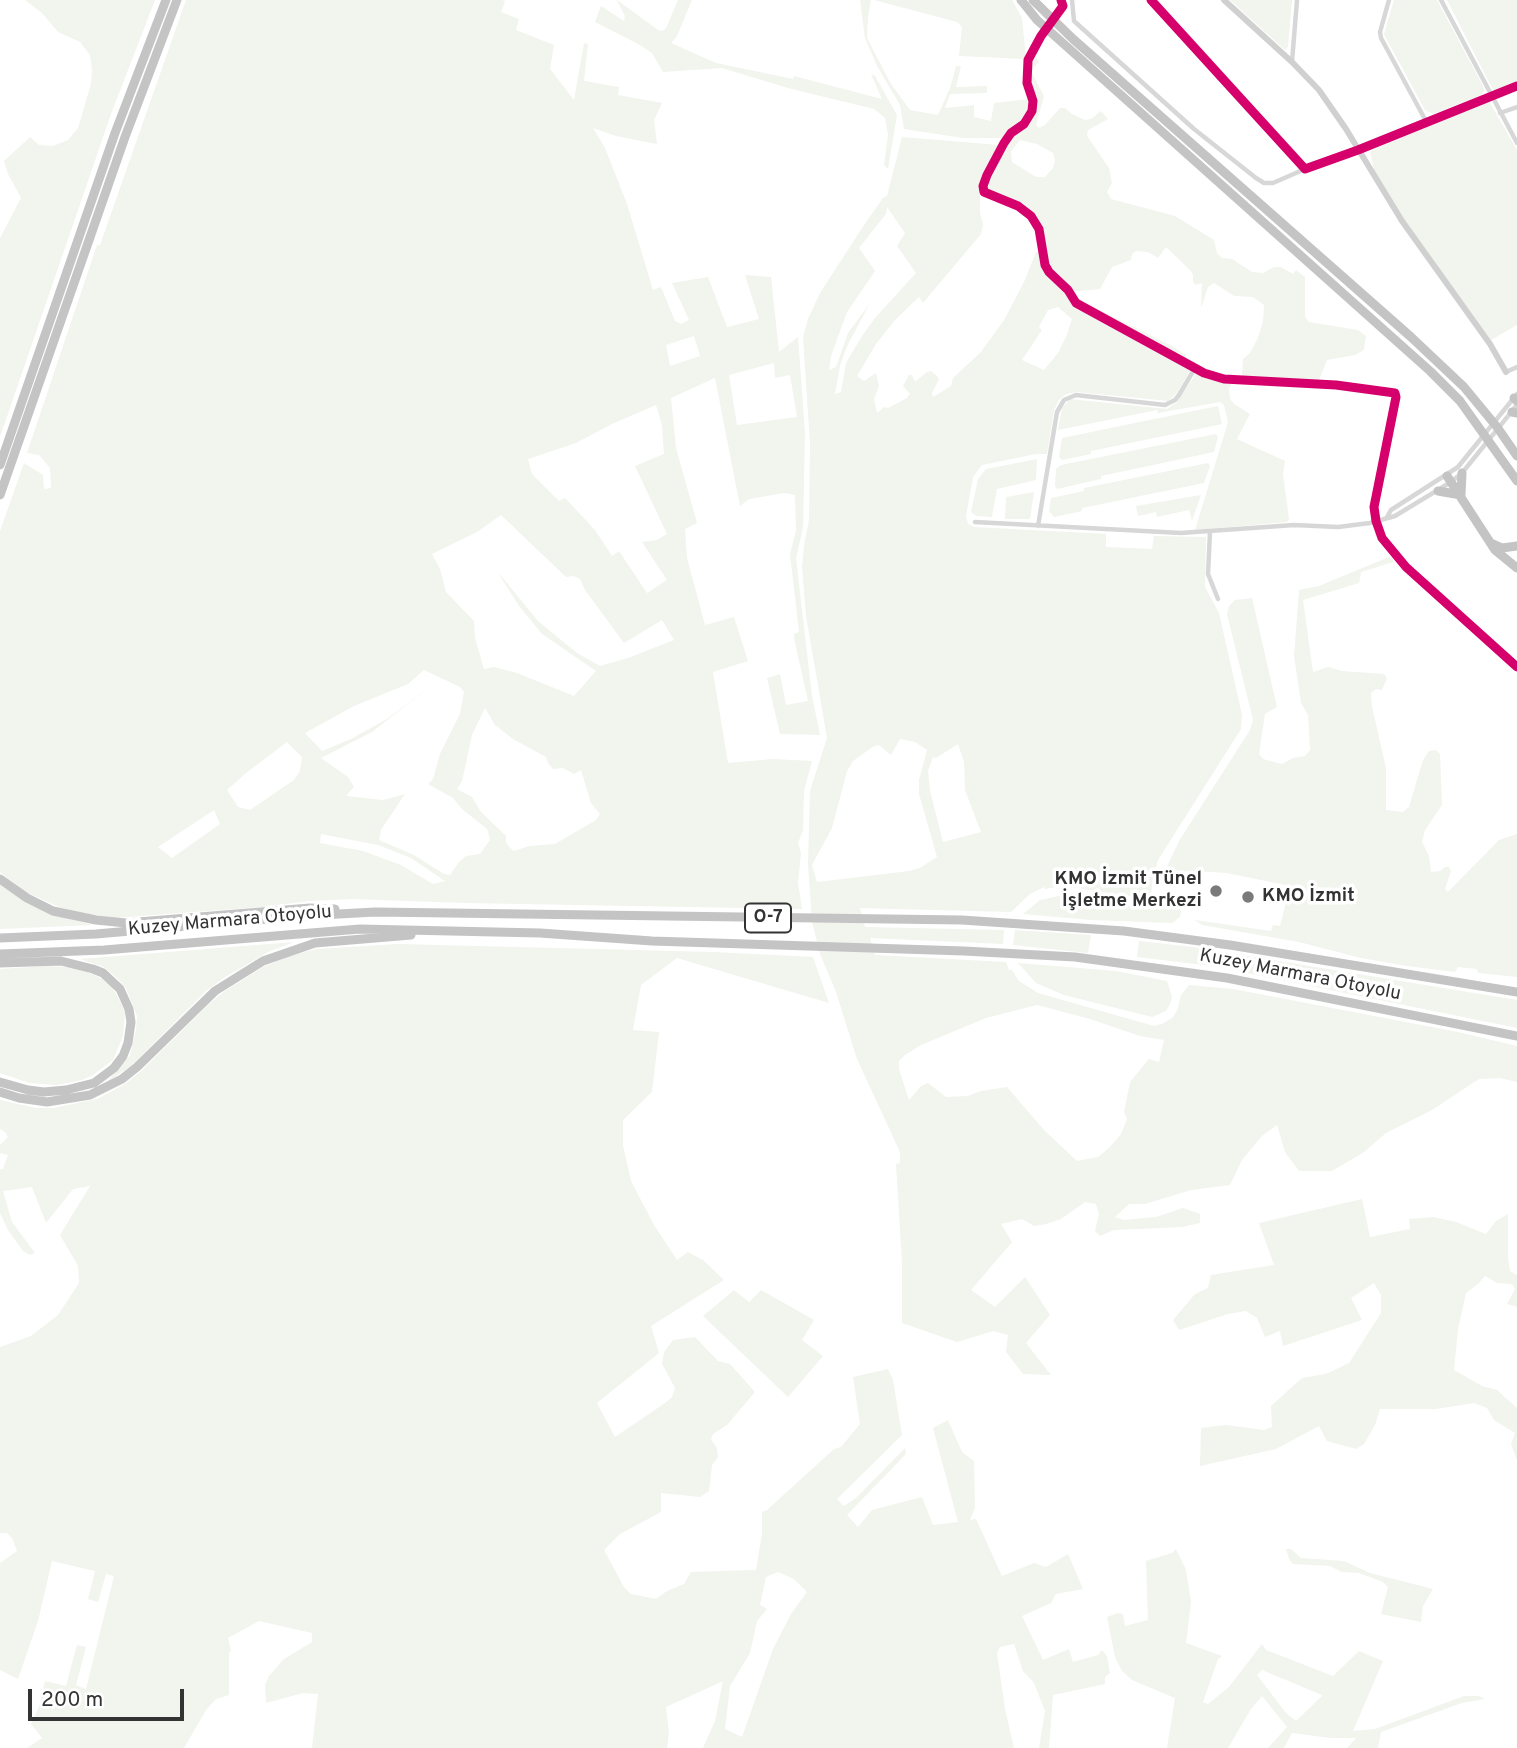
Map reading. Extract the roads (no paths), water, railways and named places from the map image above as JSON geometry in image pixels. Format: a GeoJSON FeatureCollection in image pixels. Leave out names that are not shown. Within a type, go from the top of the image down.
{"type":"FeatureCollection","features":[{"type":"Feature","properties":{"kind":"highway"},"geometry":{"type":"LineString","coordinates":[[0,465],[115,133],[166,0]]}},
{"type":"Feature","properties":{"kind":"highway"},"geometry":{"type":"LineString","coordinates":[[0,495],[125,137],[177,0]]}},
{"type":"Feature","properties":{"kind":"highway"},"geometry":{"type":"LineString","coordinates":[[1021,0],[1045,28],[1430,371],[1460,401],[1517,481]]}},
{"type":"Feature","properties":{"kind":"highway"},"geometry":{"type":"LineString","coordinates":[[1033,0],[1083,48],[1429,354],[1479,404],[1517,456]]}},
{"type":"Feature","properties":{"kind":"highway"},"geometry":{"type":"LineString","coordinates":[[1461,495],[1462,474]]}},
{"type":"Feature","properties":{"kind":"highway"},"geometry":{"type":"LineString","coordinates":[[1449,479],[1495,550],[1517,568]]}},
{"type":"Feature","properties":{"kind":"highway"},"geometry":{"type":"LineString","coordinates":[[1438,491],[1461,495]]}},
{"type":"Feature","properties":{"kind":"highway"},"geometry":{"type":"LineString","coordinates":[[1489,542],[1502,548],[1517,546]]}},
{"type":"Feature","properties":{"kind":"highway"},"geometry":{"type":"LineString","coordinates":[[0,878],[27,898],[53,911],[126,923],[310,908],[375,912]]}},
{"type":"Feature","properties":{"kind":"highway","name":"Kuzey Marmara Otoyolu"},"geometry":{"type":"LineString","coordinates":[[0,937],[96,934],[375,912],[962,920],[1075,926],[1230,945],[1517,992]]}},
{"type":"Feature","properties":{"kind":"highway","name":"Kuzey Marmara Otoyolu"},"geometry":{"type":"LineString","coordinates":[[0,954],[104,950],[360,929],[540,933],[652,941],[861,946],[1075,957],[1227,978],[1517,1036]]}},
{"type":"Feature","properties":{"kind":"highway"},"geometry":{"type":"LineString","coordinates":[[0,1092],[47,1102],[77,1098],[104,1088],[137,1067],[204,1000],[227,982],[263,961],[290,950],[330,941],[463,931]]}},
{"type":"Feature","properties":{"kind":"highway"},"geometry":{"type":"LineString","coordinates":[[0,963],[61,961],[103,973],[120,989],[130,1009],[131,1021],[123,1056],[114,1068],[94,1083],[44,1092],[0,1082]]}},
{"type":"Feature","properties":{"kind":"street"},"geometry":{"type":"LineString","coordinates":[[1059,12],[1063,5],[1061,0]]}},
{"type":"Feature","properties":{"kind":"street"},"geometry":{"type":"LineString","coordinates":[[1072,0],[1074,21],[1194,129],[1264,183],[1273,183],[1517,86]]}},
{"type":"Feature","properties":{"kind":"street"},"geometry":{"type":"LineString","coordinates":[[1151,0],[1305,169]]}},
{"type":"Feature","properties":{"kind":"street"},"geometry":{"type":"LineString","coordinates":[[1224,0],[1319,90],[1402,221],[1490,344],[1506,372],[1517,367]]}},
{"type":"Feature","properties":{"kind":"street"},"geometry":{"type":"LineString","coordinates":[[1292,62],[1297,0]]}},
{"type":"Feature","properties":{"kind":"street"},"geometry":{"type":"LineString","coordinates":[[1389,0],[1380,32],[1381,38],[1427,123]]}},
{"type":"Feature","properties":{"kind":"street"},"geometry":{"type":"LineString","coordinates":[[1441,0],[1517,143]]}},
{"type":"Feature","properties":{"kind":"street"},"geometry":{"type":"LineString","coordinates":[[1041,36],[1028,61],[1026,71],[1032,111],[1029,118],[1011,133],[999,151],[982,186],[984,192],[1018,206],[1031,216],[1039,229],[1045,265],[1076,303],[1195,368],[1224,379],[1336,385],[1395,393],[1374,507],[1382,538],[1405,565],[1517,667]]}},
{"type":"Feature","properties":{"kind":"street"},"geometry":{"type":"LineString","coordinates":[[1500,113],[1517,107]]}},
{"type":"Feature","properties":{"kind":"street"},"geometry":{"type":"LineString","coordinates":[[1038,526],[1057,412],[1064,400],[1076,396],[1169,404],[1180,394],[1195,368]]}},
{"type":"Feature","properties":{"kind":"street"},"geometry":{"type":"LineString","coordinates":[[1386,517],[1391,510],[1462,474],[1513,406]]}},
{"type":"Feature","properties":{"kind":"street"},"geometry":{"type":"LineString","coordinates":[[975,522],[1181,533],[1294,525],[1338,527],[1395,516],[1438,491],[1513,406]]}},
{"type":"Feature","properties":{"kind":"street"},"geometry":{"type":"LineString","coordinates":[[1210,532],[1208,574],[1218,598]]}},
{"type":"Feature","properties":{"kind":"tunnel"},"geometry":{"type":"LineString","coordinates":[[1041,36],[1059,12]]}},
{"type":"Feature","properties":{"kind":"place","name":"KMO İzmit Tünel İşletme Merkezi"},"geometry":{"type":"Point","coordinates":[1216,891]}},
{"type":"Feature","properties":{"kind":"place","name":"KMO İzmit"},"geometry":{"type":"Point","coordinates":[1248,897]}}]}
